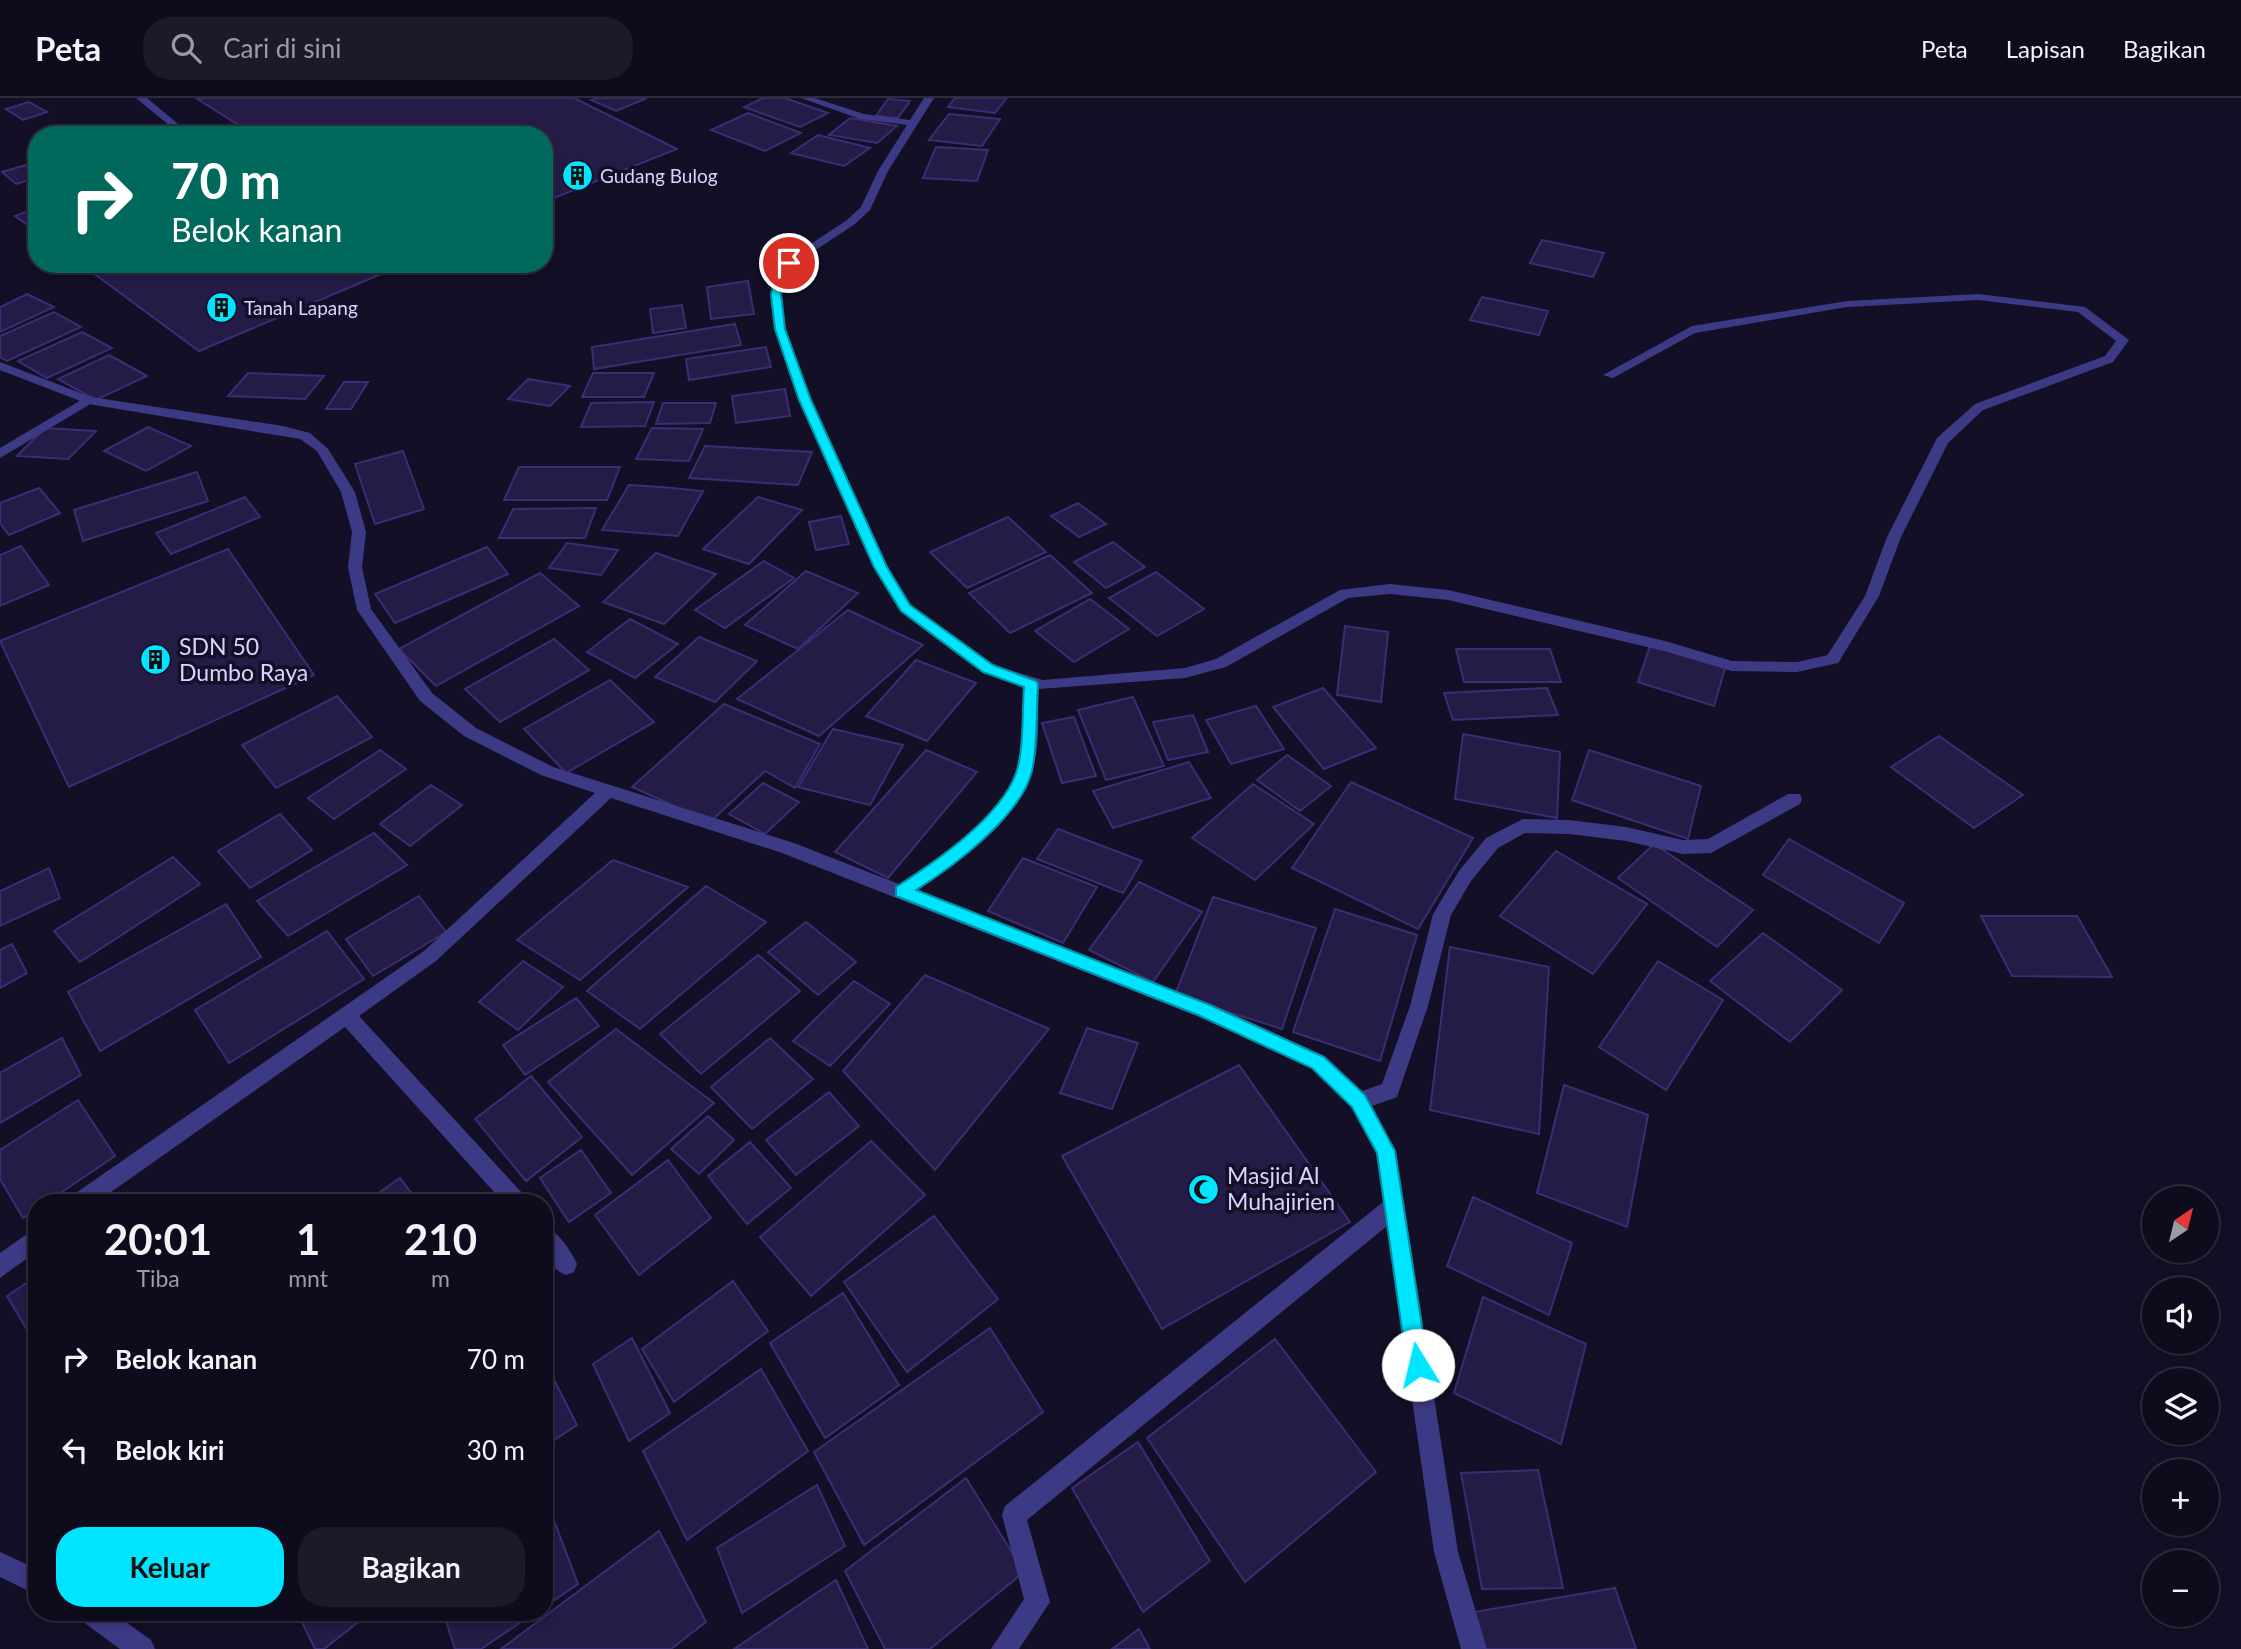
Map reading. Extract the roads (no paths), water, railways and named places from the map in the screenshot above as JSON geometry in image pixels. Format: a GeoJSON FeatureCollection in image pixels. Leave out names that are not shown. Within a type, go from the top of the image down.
{"type":"FeatureCollection","features":[{"type":"Feature","properties":{"kind":"street"},"geometry":{"type":"LineString","coordinates":[[141,98],[176,126]]}},
{"type":"Feature","properties":{"kind":"street"},"geometry":{"type":"LineString","coordinates":[[806,98],[863,117],[913,123]]}},
{"type":"Feature","properties":{"kind":"street"},"geometry":{"type":"LineString","coordinates":[[929,98],[883,171],[866,208],[782,272],[776,294],[780,329],[805,400],[881,567],[905,608],[988,669],[1031,684],[1072,684],[1185,673],[1222,663],[1345,593],[1390,589],[1448,595],[1665,646],[1732,666],[1797,667],[1833,659],[1872,596],[1894,537],[1942,441],[1979,407],[2109,359],[2123,340],[2081,309],[1978,297],[1847,304],[1692,330],[1609,375]]}},
{"type":"Feature","properties":{"kind":"street"},"geometry":{"type":"LineString","coordinates":[[0,366],[88,400],[284,430],[305,436],[322,449],[348,492],[359,532],[355,567],[364,610],[426,697],[470,732],[547,771],[788,848],[902,891],[1217,1016],[1318,1062],[1359,1101],[1386,1151],[1446,1552],[1475,1649]]}},
{"type":"Feature","properties":{"kind":"street"},"geometry":{"type":"LineString","coordinates":[[0,454],[88,400]]}},
{"type":"Feature","properties":{"kind":"street"},"geometry":{"type":"LineString","coordinates":[[902,891],[950,860],[988,825],[1013,792],[1024,772],[1031,684]]}},
{"type":"Feature","properties":{"kind":"street"},"geometry":{"type":"LineString","coordinates":[[91,1194],[430,956],[607,791]]}},
{"type":"Feature","properties":{"kind":"street"},"geometry":{"type":"LineString","coordinates":[[1359,1101],[1390,1091],[1419,1006],[1441,914],[1465,876],[1492,843],[1523,826],[1569,827],[1615,833],[1683,847],[1711,846],[1794,799]]}},
{"type":"Feature","properties":{"kind":"street"},"geometry":{"type":"LineString","coordinates":[[345,1014],[510,1194]]}},
{"type":"Feature","properties":{"kind":"street"},"geometry":{"type":"LineString","coordinates":[[1004,1649],[1037,1602],[1014,1515],[1396,1205]]}},
{"type":"Feature","properties":{"kind":"street"},"geometry":{"type":"LineString","coordinates":[[0,1267],[28,1244]]}},
{"type":"Feature","properties":{"kind":"street"},"geometry":{"type":"LineString","coordinates":[[553,1247],[566,1264]]}},
{"type":"Feature","properties":{"kind":"street"},"geometry":{"type":"LineString","coordinates":[[0,1564],[28,1578]]}},
{"type":"Feature","properties":{"kind":"street"},"geometry":{"type":"LineString","coordinates":[[103,1621],[142,1649]]}},
{"type":"Feature","properties":{"kind":"place","name":"Gudang Bulog"},"geometry":{"type":"Point","coordinates":[577,176]}},
{"type":"Feature","properties":{"kind":"place","name":"Tanah Lapang"},"geometry":{"type":"Point","coordinates":[221,308]}},
{"type":"Feature","properties":{"kind":"place","name":"SDN 50 Dumbo Raya"},"geometry":{"type":"Point","coordinates":[156,660]}},
{"type":"Feature","properties":{"kind":"place","name":"Masjid Al Muhajirien"},"geometry":{"type":"Point","coordinates":[1204,1189]}}]}
